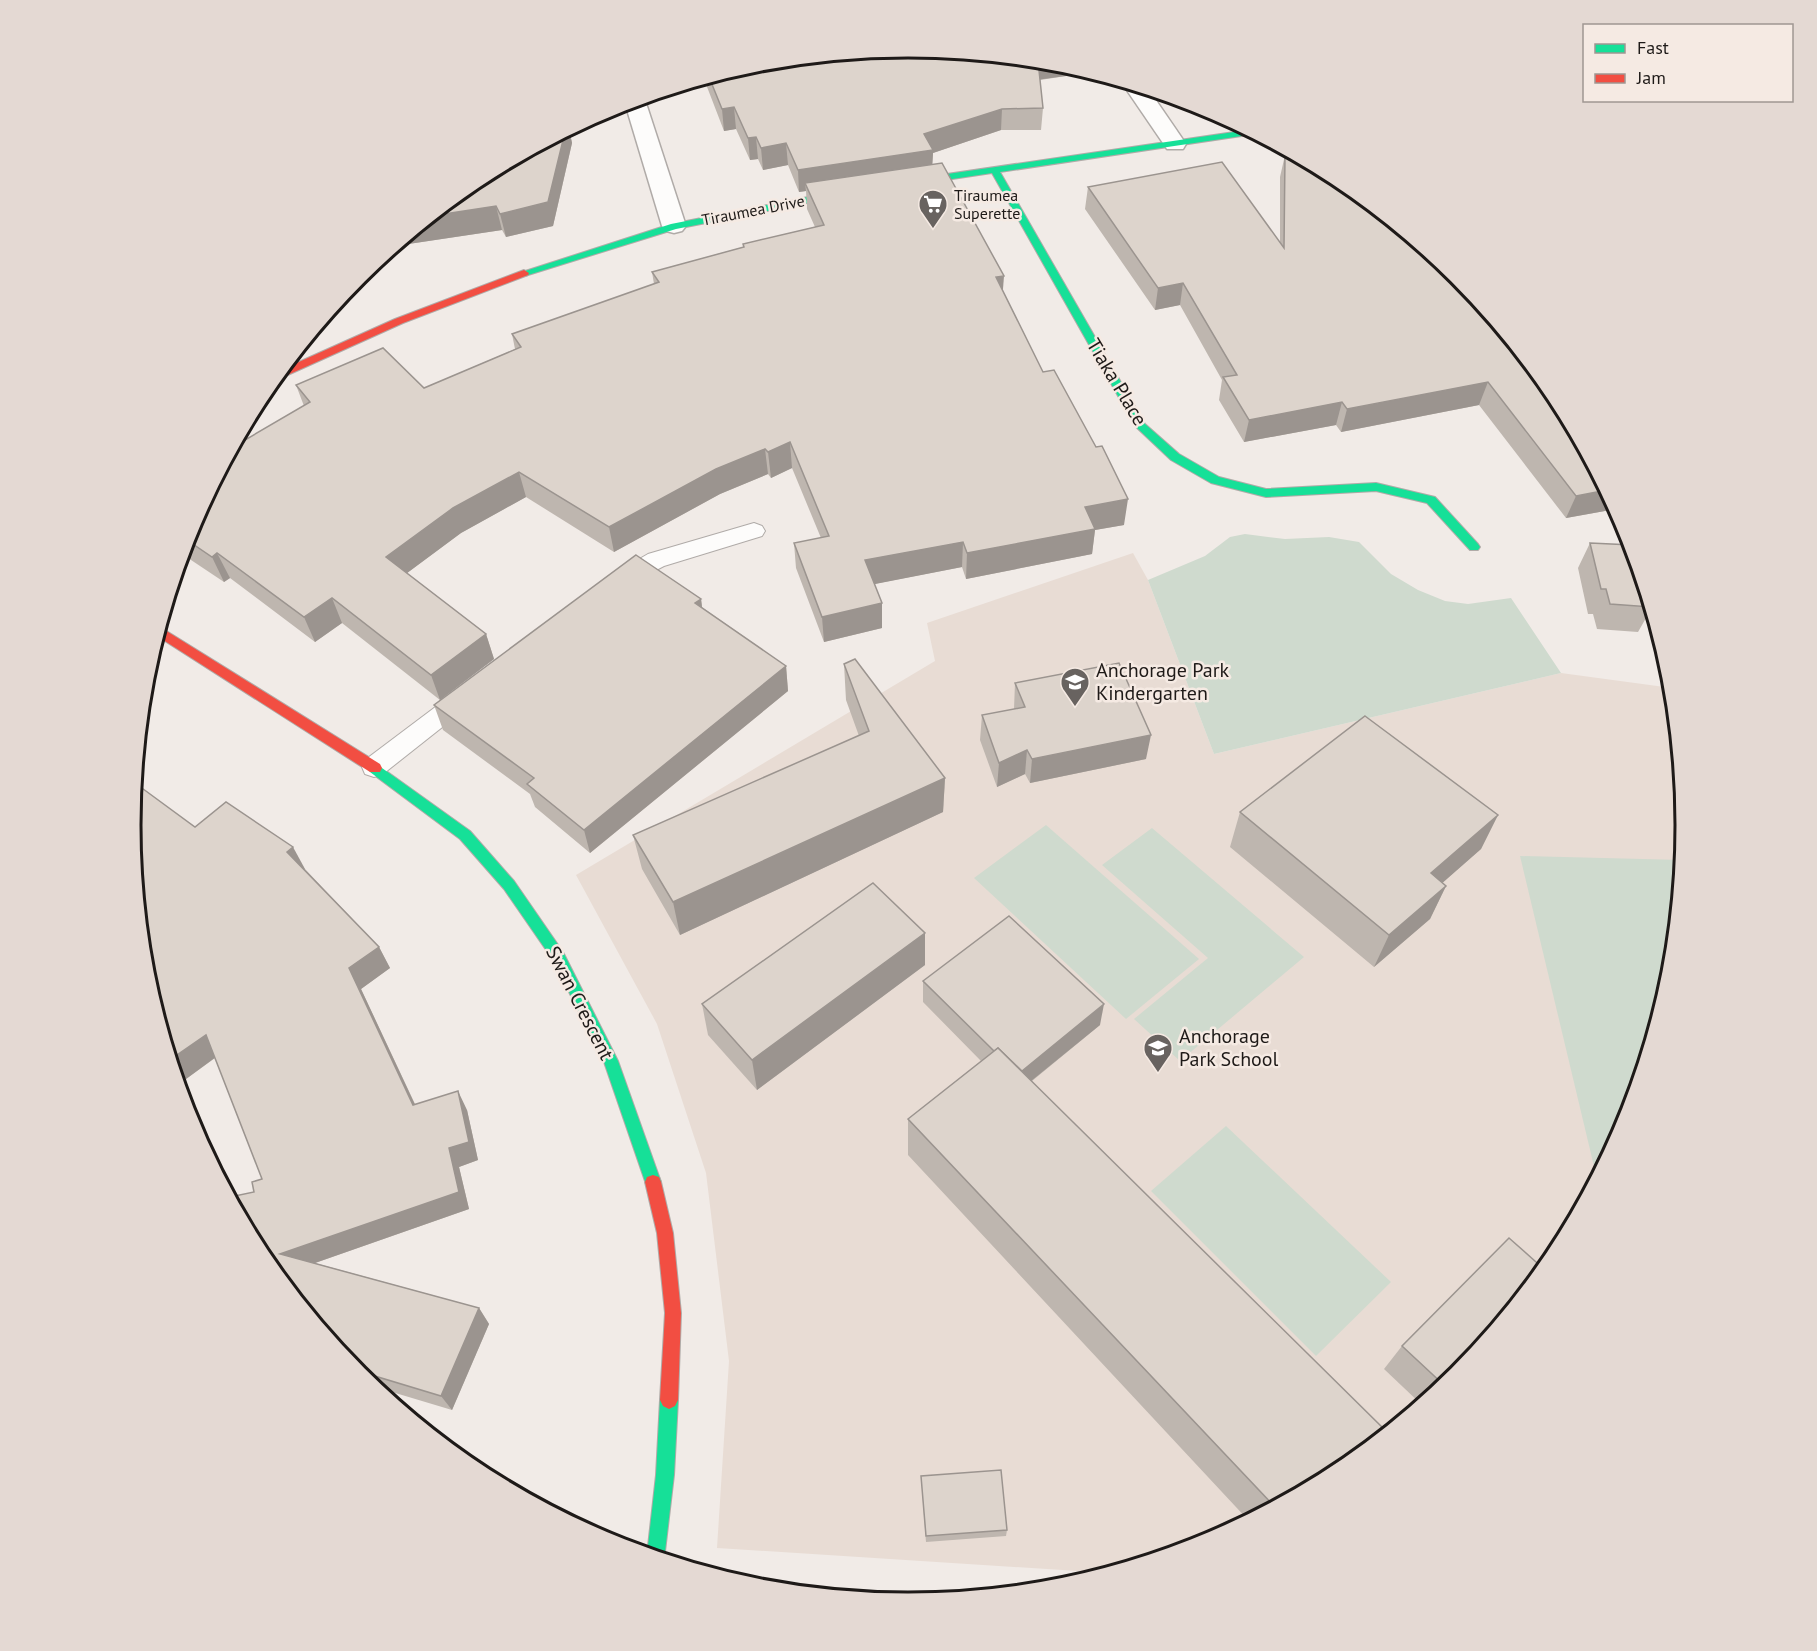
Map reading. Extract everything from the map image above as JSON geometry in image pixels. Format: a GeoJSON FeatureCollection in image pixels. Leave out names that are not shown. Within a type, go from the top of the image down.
{"type":"FeatureCollection","features":[{"type":"Feature","properties":{"kind":"street"},"geometry":{"type":"LineString","coordinates":[[1141,95],[1174,144]]}},
{"type":"Feature","properties":{"kind":"street"},"geometry":{"type":"LineString","coordinates":[[638,108],[674,226]]}},
{"type":"Feature","properties":{"kind":"street"},"geometry":{"type":"LineString","coordinates":[[888,186],[1239,134]]}},
{"type":"Feature","properties":{"kind":"street","name":"Tiaka Place"},"geometry":{"type":"LineString","coordinates":[[994,169],[1141,426],[1174,457],[1215,480],[1266,493],[1376,487],[1431,500],[1474,547]]}},
{"type":"Feature","properties":{"kind":"street","name":"Tiraumea Drive"},"geometry":{"type":"LineString","coordinates":[[293,369],[399,321],[523,273],[674,226],[777,204],[864,190]]}},
{"type":"Feature","properties":{"kind":"street","name":"Swan Crescent"},"geometry":{"type":"LineString","coordinates":[[166,635],[374,767],[465,835],[509,885],[558,956],[611,1061],[650,1170],[664,1233],[673,1313],[665,1475],[657,1550]]}},
{"type":"Feature","properties":{"kind":"lane"},"geometry":{"type":"LineString","coordinates":[[604,592],[656,560],[754,531]]}},
{"type":"Feature","properties":{"kind":"lane"},"geometry":{"type":"LineString","coordinates":[[374,767],[480,686]]}},
{"type":"Feature","properties":{"kind":"shaded area"},"geometry":{"type":"Polygon","coordinates":[[[1245,534],[1285,539],[1329,537],[1359,542],[1391,574],[1418,590],[1445,601],[1468,604],[1511,598],[1561,673],[1214,754],[1148,580],[1205,556],[1230,537],[1245,534]]]}},
{"type":"Feature","properties":{"kind":"shaded area","name":"Anchorage Park School"},"geometry":{"type":"Polygon","coordinates":[[[1133,553],[1148,580],[1214,754],[1561,673],[1663,687],[1674,775],[1676,826],[1669,926],[1661,975],[1635,1072],[1617,1119],[1573,1209],[1546,1252],[1517,1292],[1451,1368],[1375,1434],[1335,1463],[1292,1490],[1202,1534],[1155,1552],[1085,1571],[717,1548],[729,1361],[706,1173],[657,1024],[576,875],[935,661],[927,623],[1133,553]]]}},
{"type":"Feature","properties":{"kind":"shaded area"},"geometry":{"type":"Polygon","coordinates":[[[1046,825],[1199,959],[1126,1019],[974,878],[1046,825]]]}},
{"type":"Feature","properties":{"kind":"shaded area"},"geometry":{"type":"Polygon","coordinates":[[[1152,828],[1304,957],[1180,1061],[1134,1019],[1208,958],[1102,865],[1152,828]]]}},
{"type":"Feature","properties":{"kind":"shaded area"},"geometry":{"type":"Polygon","coordinates":[[[1520,856],[1675,860],[1669,926],[1661,975],[1649,1024],[1635,1072],[1594,1168],[1520,856]]]}},
{"type":"Feature","properties":{"kind":"shaded area"},"geometry":{"type":"Polygon","coordinates":[[[1226,1126],[1391,1282],[1316,1356],[1151,1191],[1226,1126]]]}},
{"type":"Feature","properties":{"kind":"building"},"geometry":{"type":"Polygon","coordinates":[[[908,58],[959,60],[1039,70],[1043,108],[1002,109],[924,134],[933,150],[798,170],[786,143],[761,148],[756,137],[748,138],[734,107],[722,109],[712,84],[759,73],[808,65],[908,58]]]}},
{"type":"Feature","properties":{"kind":"building"},"geometry":{"type":"Polygon","coordinates":[[[563,141],[548,202],[500,214],[496,206],[447,214],[525,161],[563,141]]]}},
{"type":"Feature","properties":{"kind":"building"},"geometry":{"type":"Polygon","coordinates":[[[1285,157],[1335,188],[1375,217],[1451,283],[1517,359],[1546,399],[1573,442],[1599,492],[1576,496],[1488,382],[1347,409],[1342,402],[1249,420],[1223,377],[1237,375],[1183,283],[1158,288],[1088,187],[1222,162],[1284,248],[1285,157]]]}},
{"type":"Feature","properties":{"kind":"building"},"geometry":{"type":"Polygon","coordinates":[[[942,163],[1004,276],[996,277],[1043,372],[1054,370],[1096,447],[1102,446],[1128,499],[1085,507],[1095,529],[967,553],[963,542],[865,560],[882,603],[822,617],[794,543],[829,536],[790,442],[768,452],[765,449],[716,469],[609,527],[519,472],[453,508],[386,557],[486,634],[431,675],[332,598],[304,617],[217,553],[212,557],[195,545],[221,486],[245,440],[310,402],[296,385],[383,348],[424,388],[521,347],[512,334],[659,282],[652,272],[744,247],[743,244],[824,225],[805,183],[942,163]]]}},
{"type":"Feature","properties":{"kind":"building"},"geometry":{"type":"Polygon","coordinates":[[[1590,543],[1622,545],[1643,606],[1610,604],[1606,589],[1601,589],[1590,543]]]}},
{"type":"Feature","properties":{"kind":"building"},"geometry":{"type":"Polygon","coordinates":[[[636,555],[701,599],[695,603],[786,666],[584,830],[527,784],[534,778],[434,705],[636,555]]]}},
{"type":"Feature","properties":{"kind":"building"},"geometry":{"type":"Polygon","coordinates":[[[855,659],[945,778],[673,902],[633,835],[869,731],[844,664],[855,659]]]}},
{"type":"Feature","properties":{"kind":"building"},"geometry":{"type":"Polygon","coordinates":[[[1119,663],[1151,735],[1032,759],[1027,750],[999,763],[982,715],[1025,707],[1015,683],[1119,663]]]}},
{"type":"Feature","properties":{"kind":"building"},"geometry":{"type":"Polygon","coordinates":[[[1365,716],[1498,815],[1431,873],[1446,886],[1389,935],[1240,812],[1365,716]]]}},
{"type":"Feature","properties":{"kind":"building"},"geometry":{"type":"Polygon","coordinates":[[[142,788],[195,827],[226,802],[293,847],[287,852],[379,947],[349,968],[413,1105],[458,1091],[469,1142],[449,1148],[459,1192],[280,1254],[479,1308],[441,1396],[375,1376],[332,1331],[271,1252],[237,1196],[254,1192],[252,1182],[262,1179],[206,1035],[177,1055],[156,975],[148,926],[143,876],[142,788]]]}},
{"type":"Feature","properties":{"kind":"building"},"geometry":{"type":"Polygon","coordinates":[[[873,883],[925,933],[752,1060],[702,1004],[873,883]]]}},
{"type":"Feature","properties":{"kind":"building"},"geometry":{"type":"Polygon","coordinates":[[[1009,916],[1104,1004],[1022,1071],[998,1048],[994,1051],[923,981],[1009,916]]]}},
{"type":"Feature","properties":{"kind":"building"},"geometry":{"type":"Polygon","coordinates":[[[998,1048],[1383,1428],[1335,1463],[1270,1502],[908,1119],[998,1048]]]}},
{"type":"Feature","properties":{"kind":"building"},"geometry":{"type":"Polygon","coordinates":[[[1509,1238],[1538,1263],[1485,1331],[1438,1380],[1402,1346],[1509,1238]]]}},
{"type":"Feature","properties":{"kind":"building"},"geometry":{"type":"Polygon","coordinates":[[[1001,1470],[1007,1530],[926,1536],[921,1476],[1001,1470]]]}},
{"type":"Feature","properties":{"kind":"traffic: fast"},"geometry":{"type":"LineString","coordinates":[[906,183],[1239,134]]}},
{"type":"Feature","properties":{"kind":"traffic: fast"},"geometry":{"type":"LineString","coordinates":[[994,169],[1141,426],[1175,457],[1215,480],[1266,493],[1376,487],[1431,500],[1474,547]]}},
{"type":"Feature","properties":{"kind":"traffic: fast"},"geometry":{"type":"LineString","coordinates":[[524,273],[674,226],[849,192]]}},
{"type":"Feature","properties":{"kind":"traffic: fast"},"geometry":{"type":"LineString","coordinates":[[375,768],[465,835],[509,885],[558,956],[611,1061],[653,1182]]}},
{"type":"Feature","properties":{"kind":"traffic: fast"},"geometry":{"type":"LineString","coordinates":[[657,1550],[665,1475],[669,1400]]}},
{"type":"Feature","properties":{"kind":"traffic: jam"},"geometry":{"type":"LineString","coordinates":[[293,369],[399,321],[524,273]]}},
{"type":"Feature","properties":{"kind":"traffic: jam"},"geometry":{"type":"LineString","coordinates":[[166,635],[375,768]]}},
{"type":"Feature","properties":{"kind":"traffic: jam"},"geometry":{"type":"LineString","coordinates":[[653,1182],[665,1233],[673,1313],[669,1400]]}},
{"type":"Feature","properties":{"kind":"place","name":"Tiraumea Superette"},"geometry":{"type":"Point","coordinates":[933,230]}},
{"type":"Feature","properties":{"kind":"place","name":"Anchorage Park Kindergarten"},"geometry":{"type":"Point","coordinates":[1075,708]}},
{"type":"Feature","properties":{"kind":"place","name":"Anchorage Park School"},"geometry":{"type":"Point","coordinates":[1158,1074]}}]}
